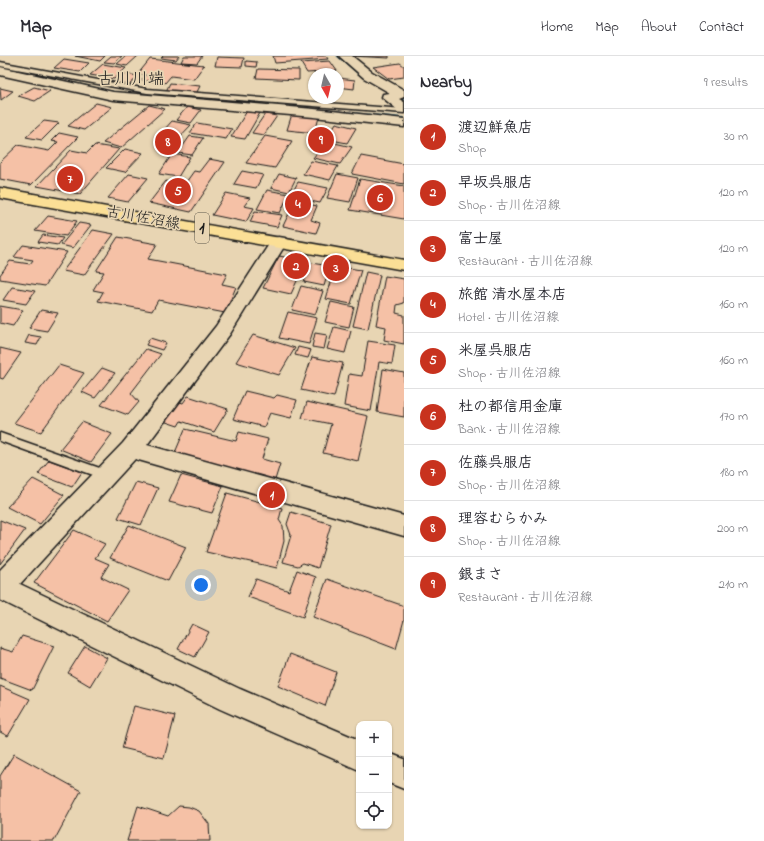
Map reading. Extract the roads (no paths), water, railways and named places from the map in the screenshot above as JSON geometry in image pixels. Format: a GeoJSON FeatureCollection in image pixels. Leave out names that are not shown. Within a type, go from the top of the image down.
{"type":"FeatureCollection","features":[{"type":"Feature","properties":{"kind":"main road","name":"古川佐沼線"},"geometry":{"type":"LineString","coordinates":[[0,193],[404,265]]}},
{"type":"Feature","properties":{"kind":"street"},"geometry":{"type":"LineString","coordinates":[[345,56],[363,71],[402,94],[388,98],[404,108]]}},
{"type":"Feature","properties":{"kind":"street"},"geometry":{"type":"LineString","coordinates":[[0,71],[25,73],[86,85],[113,96],[145,95],[203,100],[404,123]]}},
{"type":"Feature","properties":{"kind":"street"},"geometry":{"type":"LineString","coordinates":[[279,242],[224,330],[131,449],[1,587],[230,699],[356,754]]}},
{"type":"Feature","properties":{"kind":"street"},"geometry":{"type":"LineString","coordinates":[[131,449],[404,526]]}},
{"type":"Feature","properties":{"kind":"street"},"geometry":{"type":"LineString","coordinates":[[392,769],[404,774]]}},
{"type":"Feature","properties":{"kind":"lane"},"geometry":{"type":"LineString","coordinates":[[0,64],[25,73]]}},
{"type":"Feature","properties":{"kind":"lane"},"geometry":{"type":"LineString","coordinates":[[203,100],[404,111]]}},
{"type":"Feature","properties":{"kind":"lane"},"geometry":{"type":"LineString","coordinates":[[0,437],[107,475]]}},
{"type":"Feature","properties":{"kind":"waterway"},"geometry":{"type":"LineString","coordinates":[[338,56],[361,75],[404,101]]}},
{"type":"Feature","properties":{"kind":"waterway"},"geometry":{"type":"LineString","coordinates":[[0,67],[114,92]]}},
{"type":"Feature","properties":{"kind":"waterway"},"geometry":{"type":"LineString","coordinates":[[303,108],[404,118]]}},
{"type":"Feature","properties":{"kind":"place","name":"銀まさ"},"geometry":{"type":"Point","coordinates":[321,140]}},
{"type":"Feature","properties":{"kind":"place","name":"理容むらかみ"},"geometry":{"type":"Point","coordinates":[168,142]}},
{"type":"Feature","properties":{"kind":"place","name":"佐藤呉服店"},"geometry":{"type":"Point","coordinates":[70,179]}},
{"type":"Feature","properties":{"kind":"place","name":"米屋呉服店"},"geometry":{"type":"Point","coordinates":[178,191]}},
{"type":"Feature","properties":{"kind":"place","name":"杜の都信用金庫"},"geometry":{"type":"Point","coordinates":[380,198]}},
{"type":"Feature","properties":{"kind":"place","name":"旅館 清水屋本店"},"geometry":{"type":"Point","coordinates":[298,204]}},
{"type":"Feature","properties":{"kind":"place","name":"早坂呉服店"},"geometry":{"type":"Point","coordinates":[296,266]}},
{"type":"Feature","properties":{"kind":"place","name":"富士屋"},"geometry":{"type":"Point","coordinates":[336,268]}},
{"type":"Feature","properties":{"kind":"place","name":"渡辺鮮魚店"},"geometry":{"type":"Point","coordinates":[272,495]}},
{"type":"Feature","properties":{"kind":"district","name":"古川川端"},"geometry":{"type":"Point","coordinates":[131,79]}}]}
